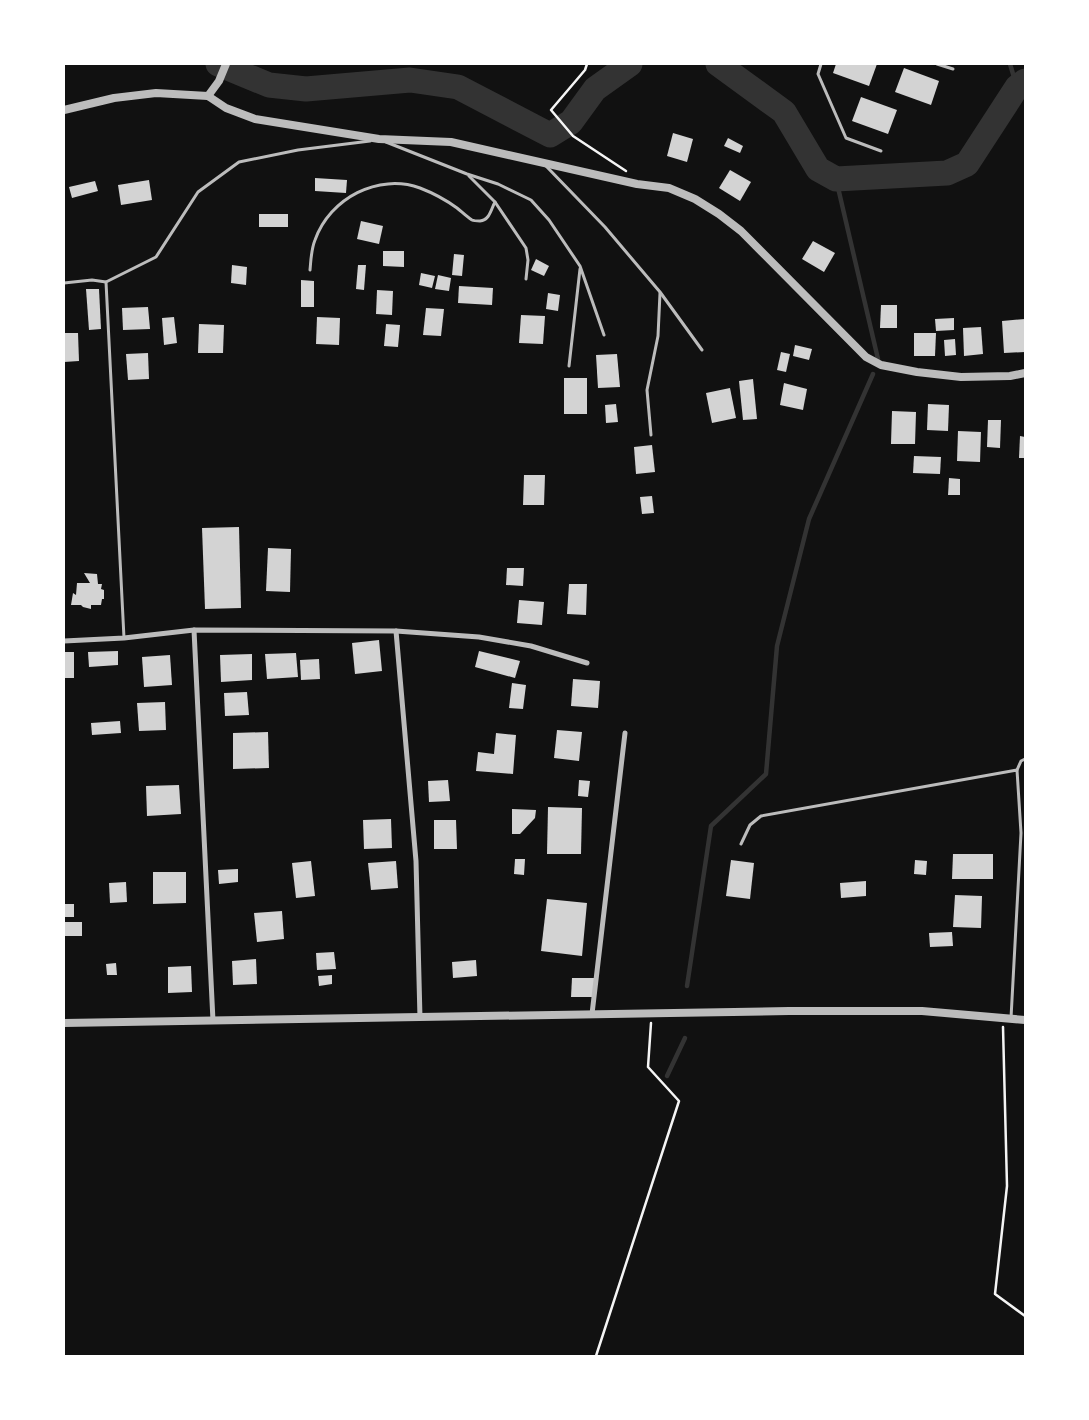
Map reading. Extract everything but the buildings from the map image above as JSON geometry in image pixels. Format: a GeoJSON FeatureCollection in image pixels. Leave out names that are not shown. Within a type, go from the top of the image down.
{"type":"FeatureCollection","features":[{"type":"Feature","properties":{"kind":"street"},"geometry":{"type":"LineString","coordinates":[[208,96],[219,81],[226,64]]}},
{"type":"Feature","properties":{"kind":"street"},"geometry":{"type":"LineString","coordinates":[[64,110],[114,98],[156,93],[208,96],[226,108],[255,119],[379,140],[450,142],[637,184],[669,188],[695,199],[741,231],[866,357],[881,365],[917,372],[961,377],[1010,376],[1025,373]]}},
{"type":"Feature","properties":{"kind":"street"},"geometry":{"type":"LineString","coordinates":[[194,630],[213,1021]]}},
{"type":"Feature","properties":{"kind":"street"},"geometry":{"type":"LineString","coordinates":[[64,641],[124,638],[194,630],[396,631],[514,643],[531,646],[587,663]]}},
{"type":"Feature","properties":{"kind":"street"},"geometry":{"type":"LineString","coordinates":[[396,631],[416,861],[420,1018]]}},
{"type":"Feature","properties":{"kind":"street"},"geometry":{"type":"LineString","coordinates":[[592,1014],[625,733]]}},
{"type":"Feature","properties":{"kind":"street"},"geometry":{"type":"LineString","coordinates":[[64,1023],[789,1011],[922,1011],[1025,1020]]}},
{"type":"Feature","properties":{"kind":"lane"},"geometry":{"type":"LineString","coordinates":[[821,64],[818,74],[846,138],[881,151]]}},
{"type":"Feature","properties":{"kind":"lane"},"geometry":{"type":"LineString","coordinates":[[937,64],[953,69]]}},
{"type":"Feature","properties":{"kind":"lane"},"geometry":{"type":"LineString","coordinates":[[64,283],[92,280],[106,282],[156,257],[198,192],[239,162],[298,150],[379,140],[498,184],[531,200],[549,220],[580,266],[604,335]]}},
{"type":"Feature","properties":{"kind":"lane"},"geometry":{"type":"LineString","coordinates":[[542,162],[605,226],[660,292],[702,350]]}},
{"type":"Feature","properties":{"kind":"lane"},"geometry":{"type":"LineString","coordinates":[[467,174],[495,202],[526,248],[528,260],[526,279]]}},
{"type":"Feature","properties":{"kind":"lane"},"geometry":{"type":"LineString","coordinates":[[310,270],[313,248],[321,227],[335,209],[350,196],[361,190],[387,184],[401,184],[419,188],[436,195],[473,221],[481,221],[490,215],[495,202]]}},
{"type":"Feature","properties":{"kind":"lane"},"geometry":{"type":"LineString","coordinates":[[569,366],[580,266]]}},
{"type":"Feature","properties":{"kind":"lane"},"geometry":{"type":"LineString","coordinates":[[106,282],[124,638]]}},
{"type":"Feature","properties":{"kind":"lane"},"geometry":{"type":"LineString","coordinates":[[651,436],[647,390],[658,336],[660,292]]}},
{"type":"Feature","properties":{"kind":"lane"},"geometry":{"type":"LineString","coordinates":[[1007,1018],[1021,833],[1017,770],[1021,761],[1025,759]]}},
{"type":"Feature","properties":{"kind":"lane"},"geometry":{"type":"LineString","coordinates":[[741,844],[750,824],[761,816],[1017,770]]}},
{"type":"Feature","properties":{"kind":"path"},"geometry":{"type":"LineString","coordinates":[[587,64],[585,70],[551,110],[574,136],[625,169],[637,184]]}},
{"type":"Feature","properties":{"kind":"path"},"geometry":{"type":"LineString","coordinates":[[596,1356],[679,1101],[648,1067],[652,1014]]}},
{"type":"Feature","properties":{"kind":"path"},"geometry":{"type":"LineString","coordinates":[[1007,1018],[1008,1186],[995,1294],[1025,1316]]}},
{"type":"Feature","properties":{"kind":"waterway"},"geometry":{"type":"LineString","coordinates":[[218,64],[269,85],[306,89],[410,80],[458,87],[550,135],[571,122],[595,89],[630,64]]}},
{"type":"Feature","properties":{"kind":"waterway"},"geometry":{"type":"LineString","coordinates":[[718,64],[784,112],[818,169],[836,179],[947,173],[967,164],[1017,87],[1025,81]]}},
{"type":"Feature","properties":{"kind":"waterway"},"geometry":{"type":"LineString","coordinates":[[1010,64],[1017,87]]}},
{"type":"Feature","properties":{"kind":"waterway"},"geometry":{"type":"LineString","coordinates":[[836,179],[878,359]]}},
{"type":"Feature","properties":{"kind":"waterway"},"geometry":{"type":"LineString","coordinates":[[687,986],[711,826],[766,774],[777,646],[809,519],[873,374]]}},
{"type":"Feature","properties":{"kind":"waterway"},"geometry":{"type":"LineString","coordinates":[[667,1076],[685,1038]]}}]}
